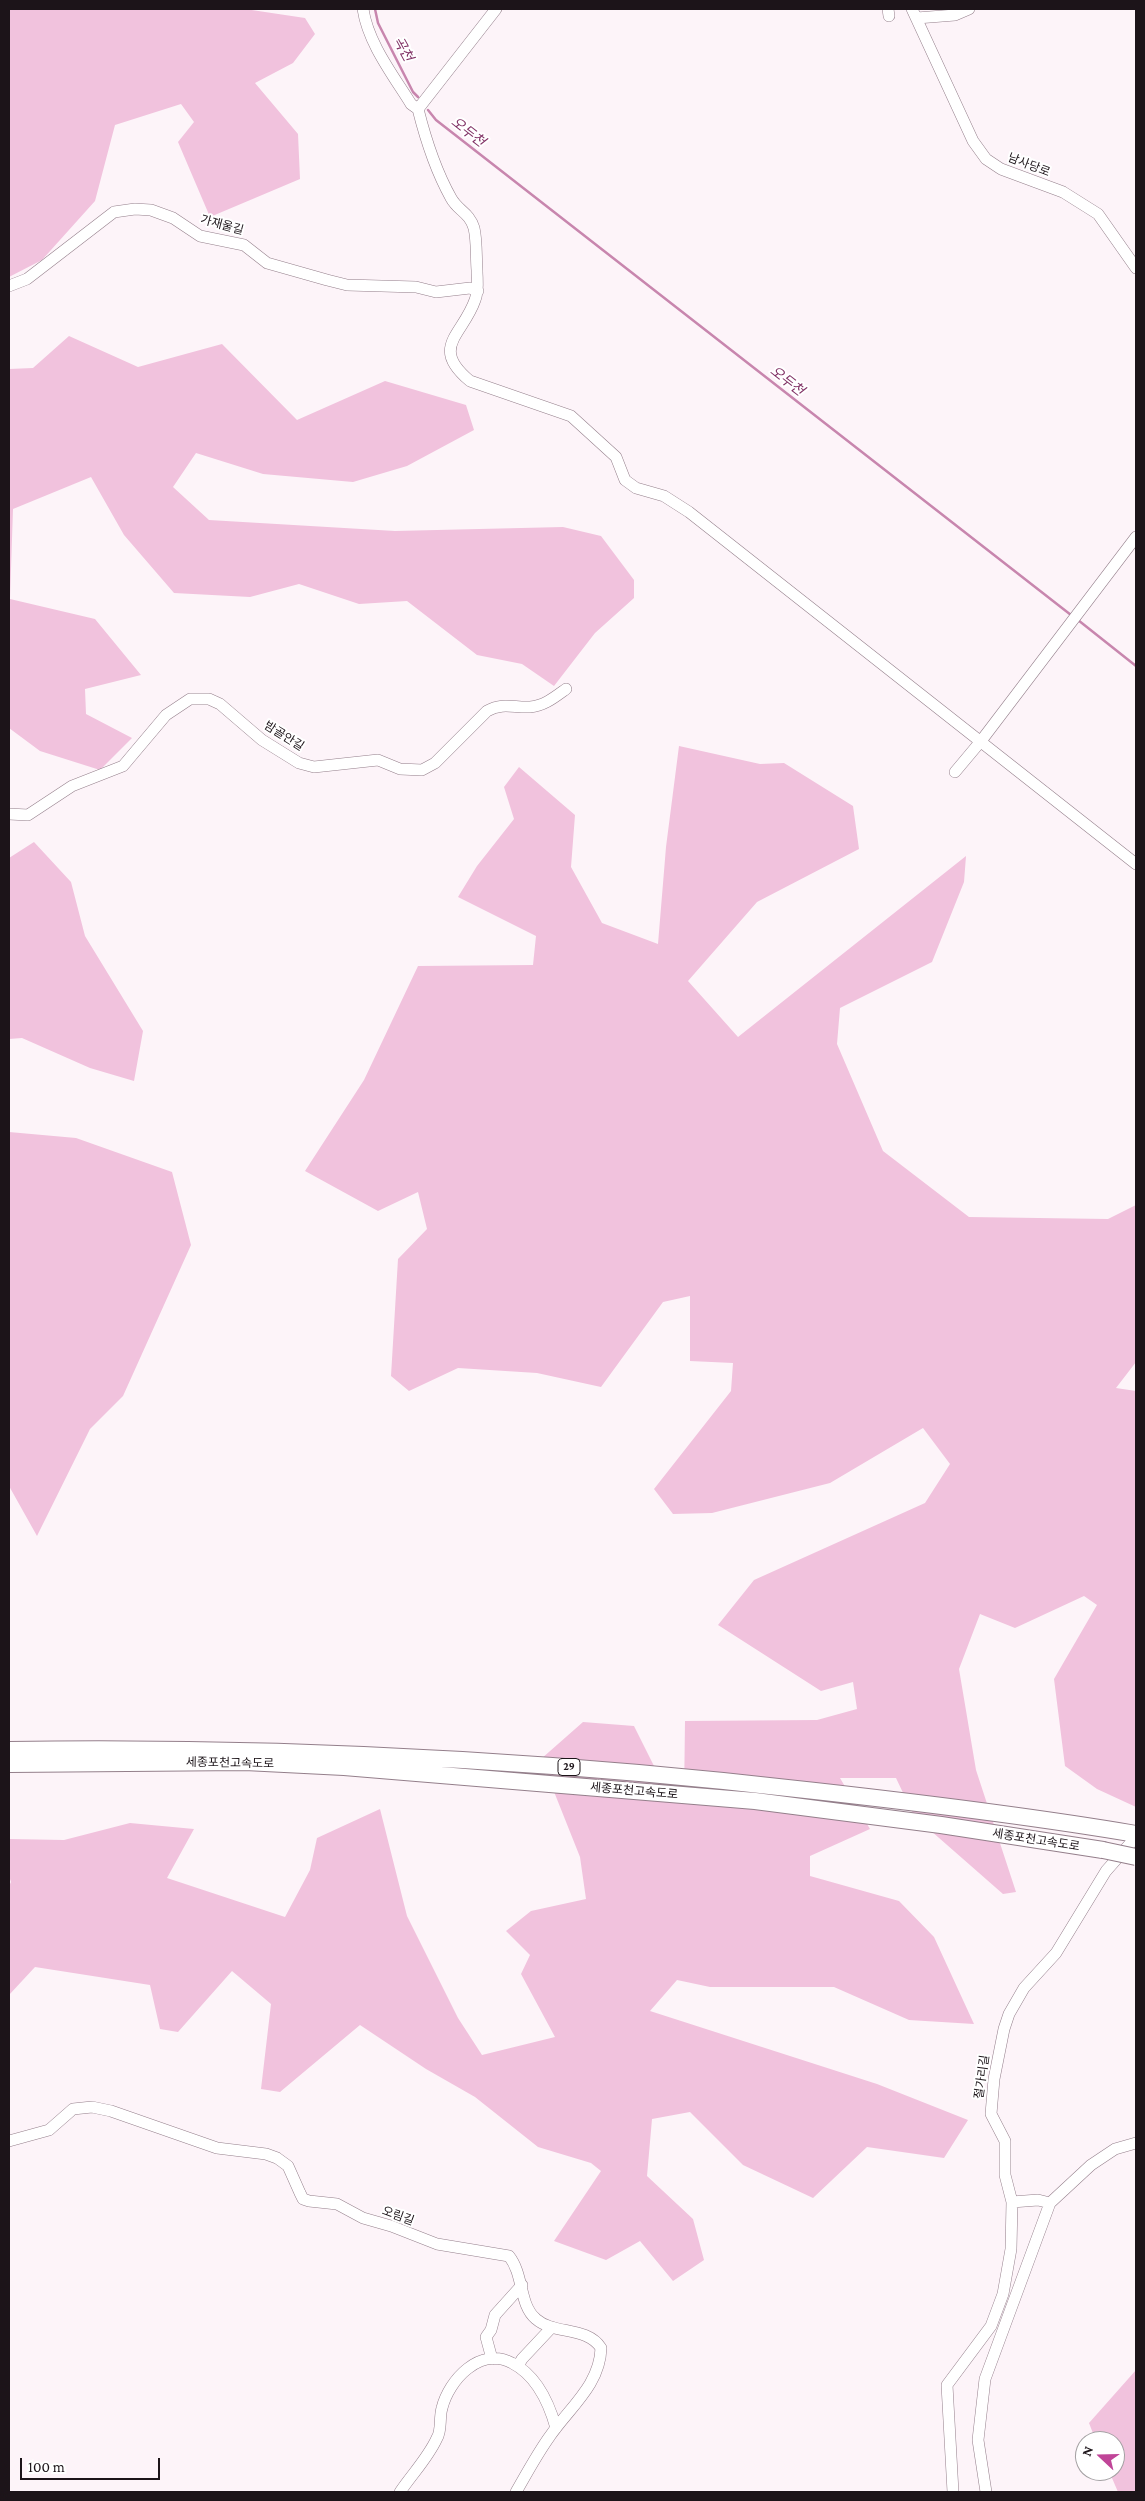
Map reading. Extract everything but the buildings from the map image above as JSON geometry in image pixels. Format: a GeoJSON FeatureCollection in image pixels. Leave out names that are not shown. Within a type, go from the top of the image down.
{"type":"FeatureCollection","features":[{"type":"Feature","properties":{"kind":"highway","name":"세종포천고속도로"},"geometry":{"type":"LineString","coordinates":[[9,1750],[257,1750],[527,1764],[708,1779],[855,1795],[976,1810],[1133,1835]]}},
{"type":"Feature","properties":{"kind":"highway","name":"세종포천고속도로"},"geometry":{"type":"LineString","coordinates":[[9,1764],[236,1762],[344,1767],[755,1801],[941,1825],[1103,1850],[1136,1857]]}},
{"type":"Feature","properties":{"kind":"street"},"geometry":{"type":"LineString","coordinates":[[363,9],[365,19],[380,53],[411,104],[418,109],[423,128],[447,191],[453,202],[468,214],[474,229],[478,291],[475,301],[452,338],[449,355],[457,370],[470,381],[571,416],[616,457],[625,480],[636,488],[664,496],[689,512],[1136,864]]}},
{"type":"Feature","properties":{"kind":"street"},"geometry":{"type":"LineString","coordinates":[[418,109],[496,9]]}},
{"type":"Feature","properties":{"kind":"street"},"geometry":{"type":"LineString","coordinates":[[914,14],[955,15],[969,9]]}},
{"type":"Feature","properties":{"kind":"street","name":"남사당로"},"geometry":{"type":"LineString","coordinates":[[914,14],[973,141],[986,159],[1000,169],[1063,192],[1098,214],[1136,268]]}},
{"type":"Feature","properties":{"kind":"street","name":"가재울길"},"geometry":{"type":"LineString","coordinates":[[9,286],[27,279],[114,212],[135,209],[151,210],[173,218],[200,236],[244,245],[267,263],[334,282],[416,287],[436,292],[470,288],[478,291]]}},
{"type":"Feature","properties":{"kind":"street"},"geometry":{"type":"LineString","coordinates":[[955,772],[981,742],[1136,537]]}},
{"type":"Feature","properties":{"kind":"street","name":"밤골안길"},"geometry":{"type":"LineString","coordinates":[[9,814],[28,815],[72,786],[124,766],[166,715],[190,699],[209,699],[220,704],[262,740],[299,763],[314,767],[378,760],[400,769],[411,771],[422,770],[435,763],[487,711],[506,704],[530,707],[543,703],[566,689]]}},
{"type":"Feature","properties":{"kind":"street","name":"절가리길"},"geometry":{"type":"LineString","coordinates":[[953,2492],[947,2385],[991,2326],[998,2312],[1011,2249],[1012,2202],[1005,2175],[1005,2141],[991,2114],[994,2079],[1004,2029],[1009,2014],[1024,1988],[1056,1953],[1101,1878],[1133,1835]]}},
{"type":"Feature","properties":{"kind":"street","name":"오림길"},"geometry":{"type":"LineString","coordinates":[[9,2141],[49,2130],[72,2109],[92,2107],[111,2111],[217,2148],[266,2154],[277,2158],[288,2166],[303,2199],[337,2204],[364,2218],[391,2226],[437,2244],[509,2256],[515,2263],[530,2313],[536,2320],[552,2328],[590,2337],[601,2348],[601,2358],[588,2388],[579,2403],[556,2428],[516,2492]]}},
{"type":"Feature","properties":{"kind":"street"},"geometry":{"type":"LineString","coordinates":[[986,2492],[978,2440],[985,2379],[1050,2203],[1091,2165],[1115,2149],[1136,2143]]}},
{"type":"Feature","properties":{"kind":"street"},"geometry":{"type":"LineString","coordinates":[[1012,2202],[1038,2200],[1050,2203]]}},
{"type":"Feature","properties":{"kind":"street"},"geometry":{"type":"LineString","coordinates":[[492,2359],[486,2338],[496,2315],[522,2285]]}},
{"type":"Feature","properties":{"kind":"street"},"geometry":{"type":"LineString","coordinates":[[518,2366],[522,2359],[552,2328]]}},
{"type":"Feature","properties":{"kind":"street"},"geometry":{"type":"LineString","coordinates":[[400,2492],[438,2437],[443,2404],[457,2379],[471,2364],[492,2359],[506,2360],[518,2366],[537,2385],[551,2410],[556,2428]]}},
{"type":"Feature","properties":{"kind":"shaded area"},"geometry":{"type":"Polygon","coordinates":[[[9,9],[245,9],[305,18],[315,34],[293,63],[255,83],[298,134],[300,179],[210,217],[178,142],[194,122],[181,104],[115,125],[95,201],[42,260],[9,277],[9,9]]]}},
{"type":"Feature","properties":{"kind":"shaded area"},"geometry":{"type":"Polygon","coordinates":[[[69,336],[138,367],[222,344],[297,420],[385,381],[466,405],[474,430],[407,466],[353,482],[263,474],[196,453],[173,487],[209,520],[395,531],[563,527],[601,536],[634,580],[634,598],[595,633],[554,686],[522,664],[477,655],[407,601],[359,604],[299,584],[250,597],[174,593],[124,535],[91,477],[13,509],[10,599],[95,619],[141,675],[85,689],[86,714],[132,738],[100,770],[40,751],[9,728],[9,369],[33,368],[69,336]]]}},
{"type":"Feature","properties":{"kind":"shaded area"},"geometry":{"type":"Polygon","coordinates":[[[679,746],[760,764],[784,763],[853,806],[859,849],[757,902],[688,981],[738,1037],[966,856],[964,882],[932,962],[840,1008],[837,1044],[883,1151],[969,1217],[1108,1219],[1136,1205],[1136,1362],[1116,1388],[1136,1391],[1136,1807],[1097,1789],[1065,1766],[1054,1679],[1097,1605],[1084,1596],[1015,1628],[980,1614],[959,1669],[976,1770],[1016,1892],[1003,1894],[914,1816],[896,1778],[840,1778],[870,1829],[810,1856],[810,1876],[899,1901],[934,1937],[974,2024],[909,2020],[834,1987],[710,1987],[677,1980],[650,2011],[877,2084],[968,2120],[944,2158],[867,2147],[813,2198],[743,2165],[690,2112],[652,2119],[647,2176],[693,2219],[704,2260],[673,2281],[640,2241],[606,2260],[554,2241],[601,2171],[591,2163],[538,2147],[475,2097],[426,2069],[360,2025],[280,2092],[261,2089],[271,2004],[232,1971],[178,2032],[160,2029],[150,1985],[35,1967],[9,1995],[9,1886],[11,1882],[9,1876],[9,1839],[64,1840],[130,1823],[194,1829],[167,1878],[285,1917],[310,1870],[317,1838],[380,1809],[407,1916],[458,2018],[482,2055],[555,2037],[521,1974],[530,1955],[506,1931],[531,1911],[586,1899],[580,1857],[541,1759],[583,1722],[634,1726],[658,1774],[684,1799],[685,1721],[817,1720],[857,1709],[853,1682],[821,1691],[718,1625],[754,1580],[925,1503],[950,1464],[923,1428],[830,1483],[712,1513],[673,1514],[654,1489],[731,1391],[733,1363],[690,1361],[690,1296],[663,1302],[601,1387],[537,1373],[458,1368],[409,1391],[391,1376],[398,1259],[427,1229],[418,1192],[378,1211],[305,1171],[364,1080],[418,966],[533,965],[536,936],[458,897],[477,866],[514,819],[504,787],[519,767],[575,815],[571,867],[602,923],[658,944],[666,847],[679,746]]]}},
{"type":"Feature","properties":{"kind":"shaded area"},"geometry":{"type":"Polygon","coordinates":[[[34,842],[71,882],[85,936],[143,1031],[134,1081],[90,1068],[22,1038],[9,1039],[9,858],[34,842]]]}},
{"type":"Feature","properties":{"kind":"shaded area"},"geometry":{"type":"Polygon","coordinates":[[[9,1132],[76,1138],[172,1172],[191,1245],[123,1396],[90,1429],[37,1536],[9,1486],[9,1132]]]}},
{"type":"Feature","properties":{"kind":"shaded area"},"geometry":{"type":"Polygon","coordinates":[[[1136,2370],[1136,2492],[1118,2492],[1113,2481],[1125,2481],[1125,2431],[1092,2431],[1089,2423],[1136,2370]]]}},
{"type":"Feature","properties":{"kind":"waterway","name":"곡천"},"geometry":{"type":"LineString","coordinates":[[375,9],[378,23],[413,92],[418,97]]}},
{"type":"Feature","properties":{"kind":"waterway","name":"오두천"},"geometry":{"type":"LineString","coordinates":[[428,110],[436,120],[1071,615]]}},
{"type":"Feature","properties":{"kind":"waterway","name":"오두천"},"geometry":{"type":"LineString","coordinates":[[1078,620],[1136,666]]}}]}
